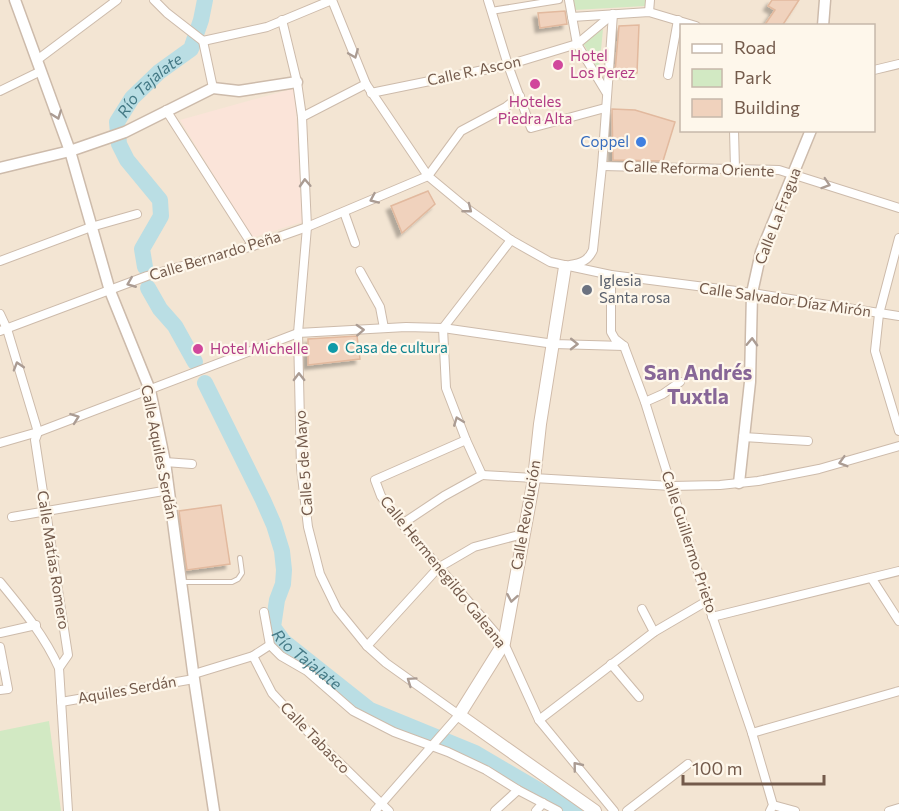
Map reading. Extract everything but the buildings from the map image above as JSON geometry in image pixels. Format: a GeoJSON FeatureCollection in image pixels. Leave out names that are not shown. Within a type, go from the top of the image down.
{"type":"FeatureCollection","features":[{"type":"Feature","properties":{"kind":"main road","name":"Calle Revolución"},"geometry":{"type":"LineString","coordinates":[[459,715],[504,643],[534,479],[540,424],[565,267]]}},
{"type":"Feature","properties":{"kind":"main road","name":"Calle 5 de Mayo"},"geometry":{"type":"LineString","coordinates":[[459,715],[595,811]]}},
{"type":"Feature","properties":{"kind":"street"},"geometry":{"type":"LineString","coordinates":[[15,0],[37,60],[117,0]]}},
{"type":"Feature","properties":{"kind":"street"},"geometry":{"type":"LineString","coordinates":[[154,0],[202,41],[213,88]]}},
{"type":"Feature","properties":{"kind":"street"},"geometry":{"type":"LineString","coordinates":[[202,41],[267,27],[332,0]]}},
{"type":"Feature","properties":{"kind":"street","name":"Calle Salvador Díaz Mirón"},"geometry":{"type":"LineString","coordinates":[[332,0],[366,84],[428,176],[469,210],[511,240],[550,262],[590,272],[752,293],[899,316]]}},
{"type":"Feature","properties":{"kind":"street"},"geometry":{"type":"LineString","coordinates":[[488,0],[531,128],[605,108]]}},
{"type":"Feature","properties":{"kind":"street"},"geometry":{"type":"LineString","coordinates":[[491,10],[559,0]]}},
{"type":"Feature","properties":{"kind":"street"},"geometry":{"type":"LineString","coordinates":[[569,0],[577,44],[606,92]]}},
{"type":"Feature","properties":{"kind":"street"},"geometry":{"type":"LineString","coordinates":[[649,12],[650,0]]}},
{"type":"Feature","properties":{"kind":"street"},"geometry":{"type":"LineString","coordinates":[[823,24],[825,0]]}},
{"type":"Feature","properties":{"kind":"street"},"geometry":{"type":"LineString","coordinates":[[572,17],[649,12],[690,24]]}},
{"type":"Feature","properties":{"kind":"street"},"geometry":{"type":"LineString","coordinates":[[577,44],[613,14]]}},
{"type":"Feature","properties":{"kind":"street"},"geometry":{"type":"LineString","coordinates":[[590,272],[602,166],[613,14]]}},
{"type":"Feature","properties":{"kind":"street","name":"Calle 5 de Mayo"},"geometry":{"type":"LineString","coordinates":[[282,20],[297,82],[302,117],[307,227],[298,333],[301,468],[308,526],[320,574],[337,609],[367,646],[386,663],[459,715]]}},
{"type":"Feature","properties":{"kind":"street"},"geometry":{"type":"LineString","coordinates":[[668,75],[678,20]]}},
{"type":"Feature","properties":{"kind":"street","name":"Calle R. Ascon"},"geometry":{"type":"LineString","coordinates":[[371,93],[508,65],[577,44]]}},
{"type":"Feature","properties":{"kind":"street","name":"Calle Aquiles Serdán"},"geometry":{"type":"LineString","coordinates":[[37,60],[69,151],[111,291],[150,390],[165,462],[214,811]]}},
{"type":"Feature","properties":{"kind":"street"},"geometry":{"type":"LineString","coordinates":[[875,70],[899,64]]}},
{"type":"Feature","properties":{"kind":"street"},"geometry":{"type":"LineString","coordinates":[[0,91],[41,71]]}},
{"type":"Feature","properties":{"kind":"street"},"geometry":{"type":"LineString","coordinates":[[0,168],[69,151],[125,132],[213,88],[239,91],[297,82]]}},
{"type":"Feature","properties":{"kind":"street"},"geometry":{"type":"LineString","coordinates":[[302,117],[366,84]]}},
{"type":"Feature","properties":{"kind":"street"},"geometry":{"type":"LineString","coordinates":[[428,176],[461,131],[506,107],[520,96]]}},
{"type":"Feature","properties":{"kind":"street"},"geometry":{"type":"LineString","coordinates":[[166,110],[253,246]]}},
{"type":"Feature","properties":{"kind":"street"},"geometry":{"type":"LineString","coordinates":[[734,132],[735,169]]}},
{"type":"Feature","properties":{"kind":"street","name":"Calle La Fragua"},"geometry":{"type":"LineString","coordinates":[[739,483],[750,382],[752,293],[761,252],[795,174],[810,132]]}},
{"type":"Feature","properties":{"kind":"street","name":"Calle Reforma Oriente"},"geometry":{"type":"LineString","coordinates":[[602,166],[779,170],[899,208]]}},
{"type":"Feature","properties":{"kind":"street","name":"Calle Bernardo Peña"},"geometry":{"type":"LineString","coordinates":[[3,330],[147,276],[253,246],[307,227],[428,176]]}},
{"type":"Feature","properties":{"kind":"street"},"geometry":{"type":"LineString","coordinates":[[344,212],[355,243]]}},
{"type":"Feature","properties":{"kind":"street"},"geometry":{"type":"LineString","coordinates":[[0,261],[92,227],[137,214]]}},
{"type":"Feature","properties":{"kind":"street"},"geometry":{"type":"LineString","coordinates":[[899,238],[879,314],[875,351],[899,431]]}},
{"type":"Feature","properties":{"kind":"street"},"geometry":{"type":"LineString","coordinates":[[482,475],[446,388],[442,328],[511,240]]}},
{"type":"Feature","properties":{"kind":"street"},"geometry":{"type":"LineString","coordinates":[[565,267],[581,263],[589,258],[593,250]]}},
{"type":"Feature","properties":{"kind":"street"},"geometry":{"type":"LineString","coordinates":[[360,271],[380,307],[384,328]]}},
{"type":"Feature","properties":{"kind":"street","name":"Calle Guillermo Prieto"},"geometry":{"type":"LineString","coordinates":[[611,275],[611,332],[615,339],[624,346],[645,402],[712,617],[752,733],[772,808]]}},
{"type":"Feature","properties":{"kind":"street","name":"Calle Matías Romero"},"geometry":{"type":"LineString","coordinates":[[0,314],[3,330],[38,432],[35,440],[68,655],[59,668],[68,811]]}},
{"type":"Feature","properties":{"kind":"street"},"geometry":{"type":"LineString","coordinates":[[0,443],[38,432],[298,333],[406,327],[442,328],[554,344],[624,346]]}},
{"type":"Feature","properties":{"kind":"street"},"geometry":{"type":"LineString","coordinates":[[645,402],[663,394],[680,382]]}},
{"type":"Feature","properties":{"kind":"street"},"geometry":{"type":"LineString","coordinates":[[743,437],[808,441]]}},
{"type":"Feature","properties":{"kind":"street","name":"Calle Hermenegildo Galeana"},"geometry":{"type":"LineString","coordinates":[[466,440],[375,480],[381,496],[438,568],[504,643],[539,720],[614,811]]}},
{"type":"Feature","properties":{"kind":"street"},"geometry":{"type":"LineString","coordinates":[[402,524],[444,496],[482,475],[671,486],[739,483],[819,469],[899,446]]}},
{"type":"Feature","properties":{"kind":"street"},"geometry":{"type":"LineString","coordinates":[[165,462],[192,464]]}},
{"type":"Feature","properties":{"kind":"street"},"geometry":{"type":"LineString","coordinates":[[12,517],[168,490]]}},
{"type":"Feature","properties":{"kind":"street"},"geometry":{"type":"LineString","coordinates":[[367,646],[438,568],[474,547],[523,534]]}},
{"type":"Feature","properties":{"kind":"street"},"geometry":{"type":"LineString","coordinates":[[712,617],[899,571]]}},
{"type":"Feature","properties":{"kind":"street"},"geometry":{"type":"LineString","coordinates":[[872,579],[899,621]]}},
{"type":"Feature","properties":{"kind":"street"},"geometry":{"type":"LineString","coordinates":[[0,582],[36,625],[50,647],[59,668]]}},
{"type":"Feature","properties":{"kind":"street"},"geometry":{"type":"LineString","coordinates":[[539,720],[654,632],[707,601]]}},
{"type":"Feature","properties":{"kind":"street"},"geometry":{"type":"LineString","coordinates":[[642,609],[654,632]]}},
{"type":"Feature","properties":{"kind":"street"},"geometry":{"type":"LineString","coordinates":[[264,612],[270,645],[281,656],[307,671],[353,711],[394,732],[434,745],[486,770],[558,811]]}},
{"type":"Feature","properties":{"kind":"street"},"geometry":{"type":"LineString","coordinates":[[0,633],[36,625]]}},
{"type":"Feature","properties":{"kind":"street","name":"Aquiles Serdán"},"geometry":{"type":"LineString","coordinates":[[61,702],[194,676],[253,657],[270,645]]}},
{"type":"Feature","properties":{"kind":"street"},"geometry":{"type":"LineString","coordinates":[[0,647],[4,689]]}},
{"type":"Feature","properties":{"kind":"street","name":"Calle Tabasco"},"geometry":{"type":"LineString","coordinates":[[253,657],[272,693],[378,808],[389,811]]}},
{"type":"Feature","properties":{"kind":"street"},"geometry":{"type":"LineString","coordinates":[[611,664],[639,697]]}},
{"type":"Feature","properties":{"kind":"street"},"geometry":{"type":"LineString","coordinates":[[752,733],[899,690]]}},
{"type":"Feature","properties":{"kind":"street","name":"Calle Revolución"},"geometry":{"type":"LineString","coordinates":[[378,808],[459,715]]}},
{"type":"Feature","properties":{"kind":"street"},"geometry":{"type":"LineString","coordinates":[[627,811],[688,764]]}},
{"type":"Feature","properties":{"kind":"street"},"geometry":{"type":"LineString","coordinates":[[495,811],[518,790]]}},
{"type":"Feature","properties":{"kind":"street"},"geometry":{"type":"LineString","coordinates":[[536,811],[543,803]]}},
{"type":"Feature","properties":{"kind":"street"},"geometry":{"type":"LineString","coordinates":[[772,808],[795,811]]}},
{"type":"Feature","properties":{"kind":"street"},"geometry":{"type":"LineString","coordinates":[[889,811],[899,808]]}},
{"type":"Feature","properties":{"kind":"lane"},"geometry":{"type":"LineString","coordinates":[[181,582],[232,582],[242,573],[240,558]]}},
{"type":"Feature","properties":{"kind":"shaded area"},"geometry":{"type":"Polygon","coordinates":[[[0,0],[899,0],[899,811],[0,811],[0,0]]]}},
{"type":"Feature","properties":{"kind":"shaded area"},"geometry":{"type":"Polygon","coordinates":[[[295,88],[302,222],[252,238],[180,120],[295,88]]]}},
{"type":"Feature","properties":{"kind":"green space"},"geometry":{"type":"Polygon","coordinates":[[[573,0],[645,0],[645,6],[574,10],[573,0]]]}},
{"type":"Feature","properties":{"kind":"green space"},"geometry":{"type":"Polygon","coordinates":[[[603,29],[599,71],[583,43],[603,29]]]}},
{"type":"Feature","properties":{"kind":"green space"},"geometry":{"type":"Polygon","coordinates":[[[49,721],[61,811],[0,811],[0,731],[49,721]]]}},
{"type":"Feature","properties":{"kind":"waterway","name":"Río Tajalate"},"geometry":{"type":"LineString","coordinates":[[145,267],[142,249],[161,216],[160,200],[127,160],[119,144],[117,122],[132,98],[159,72],[191,49],[205,0]]}},
{"type":"Feature","properties":{"kind":"waterway","name":"Río Tajalate"},"geometry":{"type":"LineString","coordinates":[[148,288],[160,309],[175,326],[195,362]]}},
{"type":"Feature","properties":{"kind":"waterway","name":"Río Tajalate"},"geometry":{"type":"LineString","coordinates":[[205,383],[263,500],[282,551],[283,584],[277,600],[273,627],[283,641],[370,710],[475,753],[574,811]]}},
{"type":"Feature","properties":{"kind":"place","name":"Hotel Los Perez"},"geometry":{"type":"Point","coordinates":[558,65]}},
{"type":"Feature","properties":{"kind":"place","name":"Hoteles Piedra Alta"},"geometry":{"type":"Point","coordinates":[535,84]}},
{"type":"Feature","properties":{"kind":"place","name":"Coppel"},"geometry":{"type":"Point","coordinates":[641,142]}},
{"type":"Feature","properties":{"kind":"place","name":"Iglesia Santa rosa"},"geometry":{"type":"Point","coordinates":[587,290]}},
{"type":"Feature","properties":{"kind":"place","name":"Casa de cultura"},"geometry":{"type":"Point","coordinates":[333,348]}},
{"type":"Feature","properties":{"kind":"place","name":"Hotel Michelle"},"geometry":{"type":"Point","coordinates":[198,349]}},
{"type":"Feature","properties":{"kind":"district","name":"San Andrés Tuxtla"},"geometry":{"type":"Point","coordinates":[698,385]}}]}
